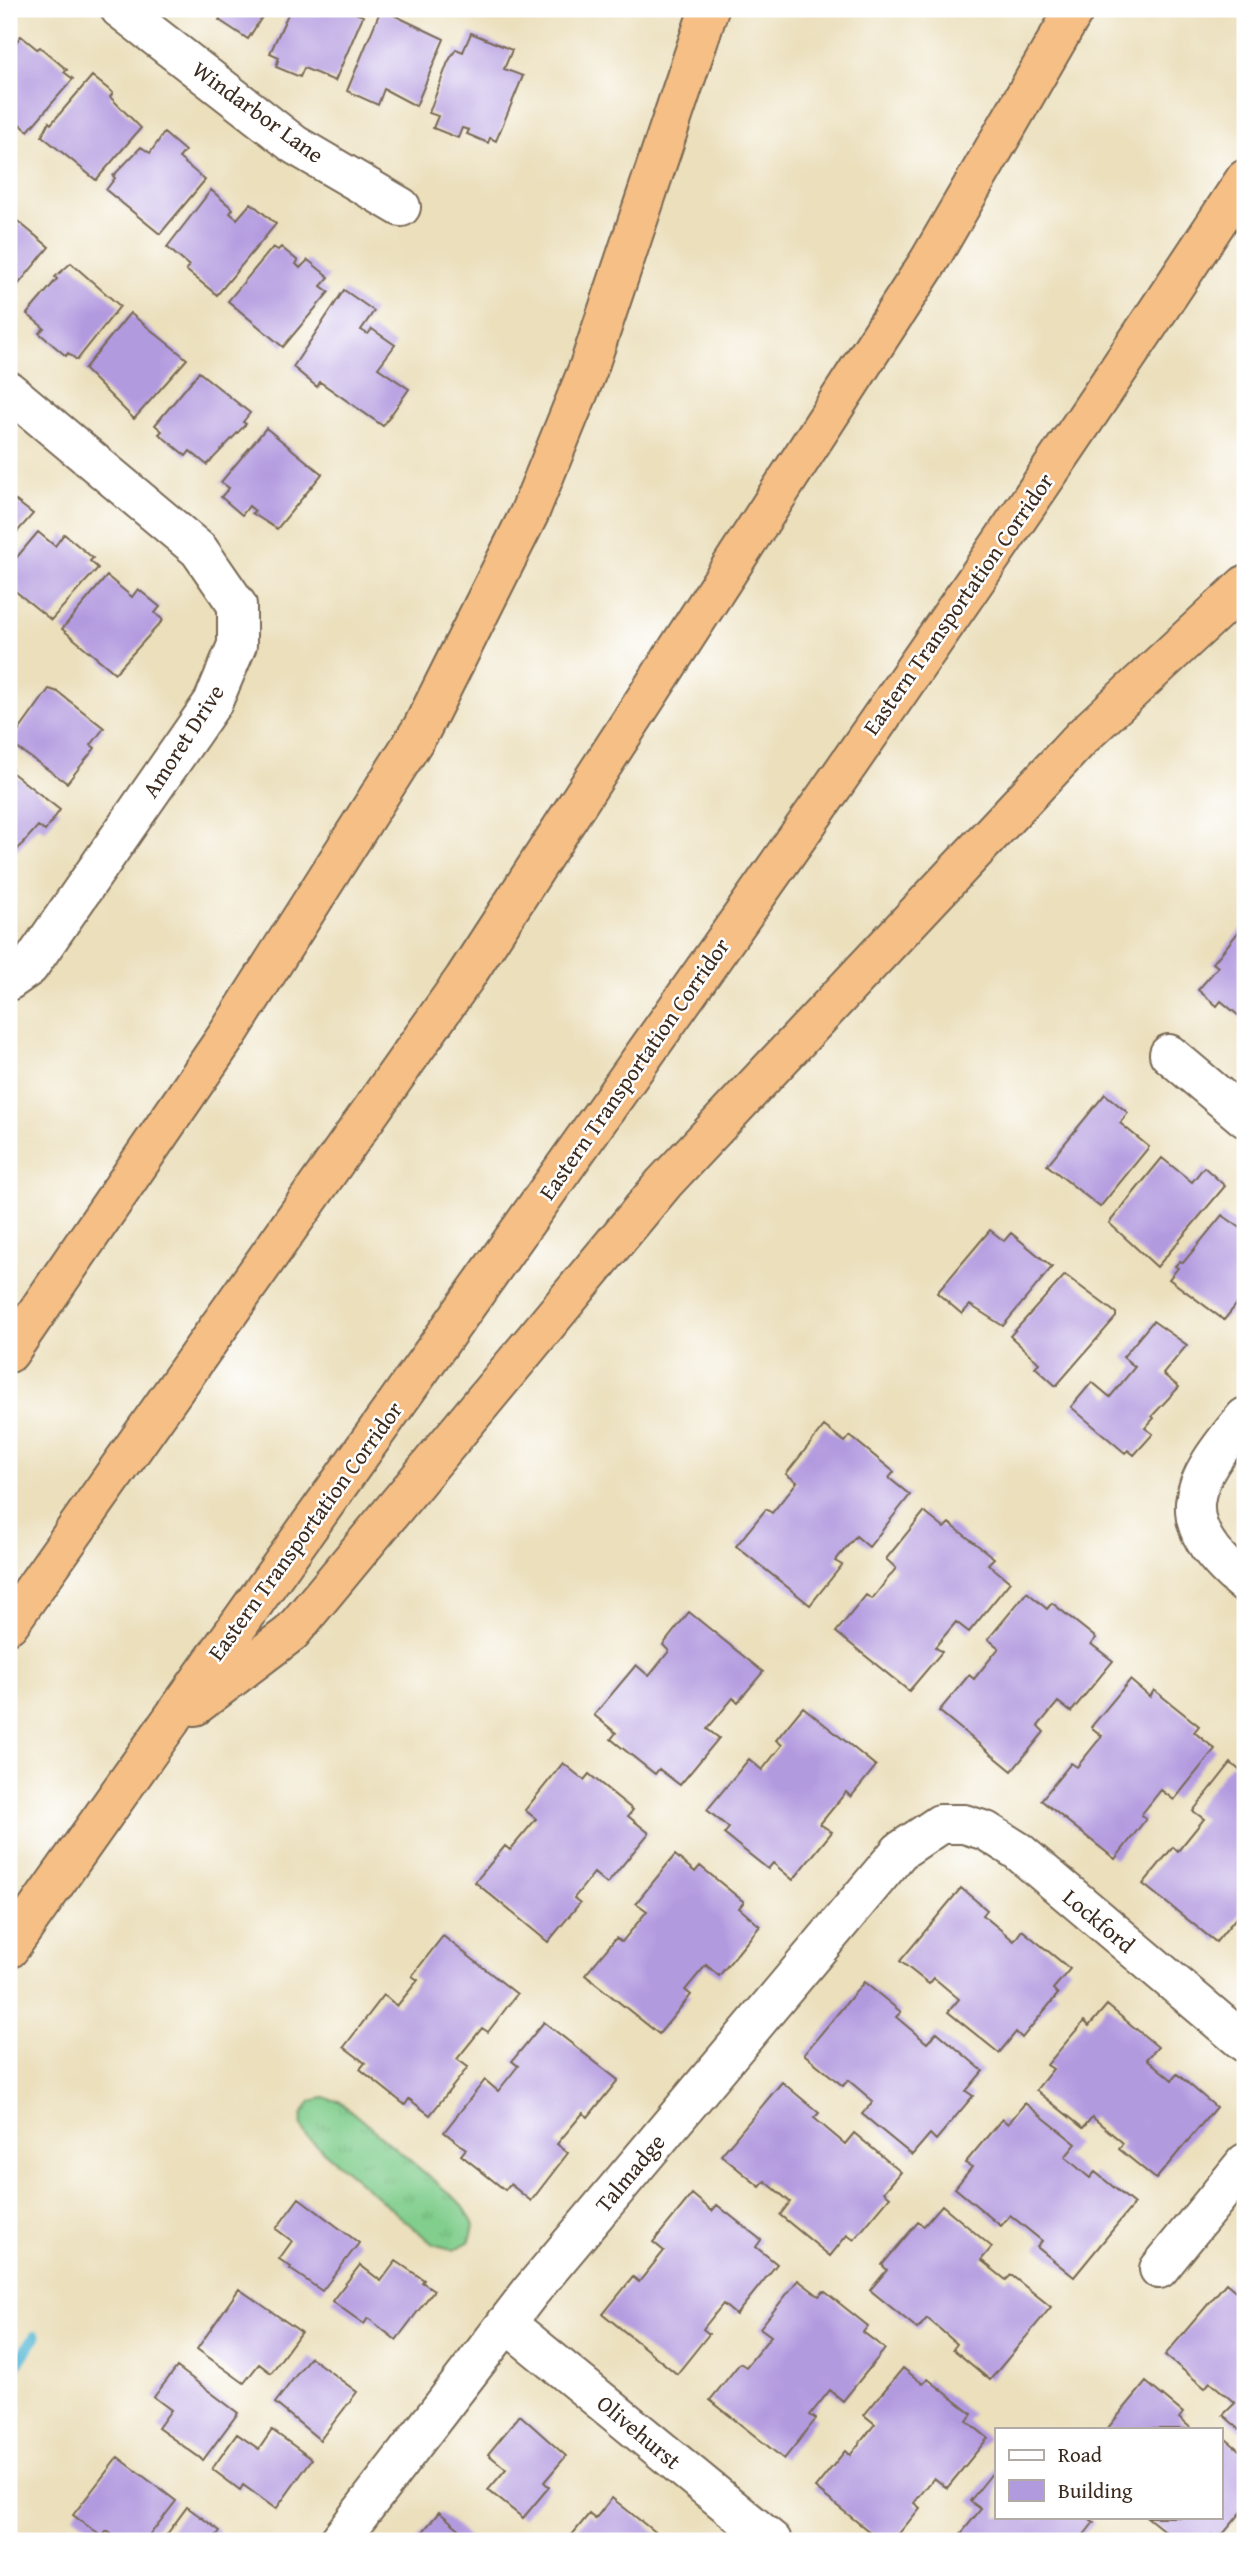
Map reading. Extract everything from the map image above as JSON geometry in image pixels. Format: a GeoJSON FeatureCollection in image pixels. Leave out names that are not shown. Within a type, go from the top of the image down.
{"type":"FeatureCollection","features":[{"type":"Feature","properties":{"kind":"highway"},"geometry":{"type":"LineString","coordinates":[[9,1353],[228,1034],[422,728],[529,514],[588,369],[709,9]]}},
{"type":"Feature","properties":{"kind":"highway"},"geometry":{"type":"LineString","coordinates":[[9,1623],[464,979],[929,261],[1075,9]]}},
{"type":"Feature","properties":{"kind":"highway","name":"Eastern Transportation Corridor"},"geometry":{"type":"LineString","coordinates":[[9,1950],[692,989],[1142,337],[1245,179]]}},
{"type":"Feature","properties":{"kind":"highway"},"geometry":{"type":"LineString","coordinates":[[163,1730],[291,1633],[664,1183],[1083,736],[1245,586]]}},
{"type":"Feature","properties":{"kind":"street","name":"Windarbor Lane"},"geometry":{"type":"LineString","coordinates":[[120,9],[295,145],[401,207]]}},
{"type":"Feature","properties":{"kind":"street","name":"Amoret Drive"},"geometry":{"type":"LineString","coordinates":[[9,391],[199,550],[237,605],[237,645],[214,702],[29,967],[9,981]]}},
{"type":"Feature","properties":{"kind":"street"},"geometry":{"type":"LineString","coordinates":[[1169,1054],[1245,1118]]}},
{"type":"Feature","properties":{"kind":"street"},"geometry":{"type":"LineString","coordinates":[[1245,1417],[1212,1456],[1197,1495],[1195,1521],[1199,1534],[1219,1560],[1245,1584]]}},
{"type":"Feature","properties":{"kind":"street","name":"Lockford"},"geometry":{"type":"LineString","coordinates":[[940,1824],[975,1827],[1018,1851],[1245,2043]]}},
{"type":"Feature","properties":{"kind":"street","name":"Talmadge"},"geometry":{"type":"LineString","coordinates":[[339,2541],[506,2323],[900,1851],[940,1824]]}},
{"type":"Feature","properties":{"kind":"street"},"geometry":{"type":"LineString","coordinates":[[1159,2269],[1245,2164]]}},
{"type":"Feature","properties":{"kind":"street","name":"Olivehurst"},"geometry":{"type":"LineString","coordinates":[[506,2323],[772,2541]]}},
{"type":"Feature","properties":{"kind":"green space"},"geometry":{"type":"Polygon","coordinates":[[[324,2098],[339,2101],[463,2205],[474,2225],[470,2241],[454,2250],[433,2244],[308,2138],[302,2124],[304,2110],[311,2101],[324,2098]]]}},
{"type":"Feature","properties":{"kind":"building"},"geometry":{"type":"Polygon","coordinates":[[[226,9],[267,9],[248,39],[219,20],[226,9]]]}},
{"type":"Feature","properties":{"kind":"building"},"geometry":{"type":"Polygon","coordinates":[[[287,9],[345,9],[363,16],[335,81],[304,68],[300,77],[276,67],[279,57],[270,53],[289,12],[287,9]]]}},
{"type":"Feature","properties":{"kind":"building"},"geometry":{"type":"Polygon","coordinates":[[[381,9],[444,39],[416,106],[384,89],[378,105],[347,91],[381,9]]]}},
{"type":"Feature","properties":{"kind":"building"},"geometry":{"type":"Polygon","coordinates":[[[471,33],[512,50],[504,69],[523,76],[496,141],[490,138],[488,143],[467,134],[469,130],[462,128],[458,138],[433,128],[438,116],[429,113],[448,62],[456,49],[463,52],[471,33]]]}},
{"type":"Feature","properties":{"kind":"building"},"geometry":{"type":"Polygon","coordinates":[[[21,36],[37,49],[40,47],[67,70],[64,72],[73,79],[28,131],[9,115],[9,51],[21,36]]]}},
{"type":"Feature","properties":{"kind":"building"},"geometry":{"type":"Polygon","coordinates":[[[92,76],[113,93],[110,97],[141,128],[96,180],[42,136],[49,122],[51,124],[92,76]]]}},
{"type":"Feature","properties":{"kind":"building"},"geometry":{"type":"Polygon","coordinates":[[[164,133],[185,151],[179,158],[205,180],[160,234],[106,190],[115,178],[113,176],[141,147],[150,153],[164,133]]]}},
{"type":"Feature","properties":{"kind":"building"},"geometry":{"type":"Polygon","coordinates":[[[211,190],[233,209],[230,213],[237,219],[251,203],[276,224],[217,295],[186,270],[189,266],[167,247],[211,190]]]}},
{"type":"Feature","properties":{"kind":"building"},"geometry":{"type":"Polygon","coordinates":[[[9,214],[49,247],[9,296],[9,214]]]}},
{"type":"Feature","properties":{"kind":"building"},"geometry":{"type":"Polygon","coordinates":[[[273,247],[278,250],[281,247],[298,261],[296,264],[300,268],[308,260],[329,277],[321,286],[329,292],[283,347],[228,301],[273,247]]]}},
{"type":"Feature","properties":{"kind":"building"},"geometry":{"type":"Polygon","coordinates":[[[71,263],[120,306],[77,360],[68,353],[66,356],[39,333],[44,328],[27,314],[57,279],[55,277],[71,263]]]}},
{"type":"Feature","properties":{"kind":"building"},"geometry":{"type":"Polygon","coordinates":[[[344,290],[374,311],[361,330],[368,334],[372,329],[395,345],[378,368],[409,389],[383,426],[320,382],[317,387],[293,367],[344,290]]]}},
{"type":"Feature","properties":{"kind":"building"},"geometry":{"type":"Polygon","coordinates":[[[130,313],[187,359],[134,419],[84,369],[130,313]]]}},
{"type":"Feature","properties":{"kind":"building"},"geometry":{"type":"Polygon","coordinates":[[[199,372],[250,413],[243,422],[246,424],[207,465],[190,451],[186,456],[159,434],[162,431],[155,425],[199,372]]]}},
{"type":"Feature","properties":{"kind":"building"},"geometry":{"type":"Polygon","coordinates":[[[266,428],[322,474],[277,529],[252,513],[255,511],[249,506],[242,515],[221,497],[229,488],[221,482],[266,428]]]}},
{"type":"Feature","properties":{"kind":"building"},"geometry":{"type":"Polygon","coordinates":[[[11,497],[33,514],[9,541],[9,499],[11,497]]]}},
{"type":"Feature","properties":{"kind":"building"},"geometry":{"type":"Polygon","coordinates":[[[38,532],[55,546],[64,534],[93,558],[90,561],[98,568],[51,620],[9,586],[9,563],[12,563],[38,532]]]}},
{"type":"Feature","properties":{"kind":"building"},"geometry":{"type":"Polygon","coordinates":[[[107,576],[132,597],[138,589],[160,607],[155,613],[163,620],[115,673],[62,629],[107,576]]]}},
{"type":"Feature","properties":{"kind":"building"},"geometry":{"type":"Polygon","coordinates":[[[49,689],[58,692],[104,728],[91,745],[95,748],[67,783],[10,743],[49,689]]]}},
{"type":"Feature","properties":{"kind":"building"},"geometry":{"type":"Polygon","coordinates":[[[9,766],[12,769],[10,771],[60,810],[45,831],[38,826],[9,859],[9,766]]]}},
{"type":"Feature","properties":{"kind":"building"},"geometry":{"type":"Polygon","coordinates":[[[1245,924],[1245,1021],[1221,1001],[1217,1006],[1198,990],[1218,967],[1213,963],[1245,924]]]}},
{"type":"Feature","properties":{"kind":"building"},"geometry":{"type":"Polygon","coordinates":[[[1105,1094],[1128,1113],[1120,1123],[1149,1147],[1100,1207],[1047,1165],[1105,1094]]]}},
{"type":"Feature","properties":{"kind":"building"},"geometry":{"type":"Polygon","coordinates":[[[1162,1158],[1192,1182],[1204,1167],[1225,1186],[1157,1267],[1109,1223],[1162,1158]]]}},
{"type":"Feature","properties":{"kind":"building"},"geometry":{"type":"Polygon","coordinates":[[[1222,1215],[1245,1231],[1245,1294],[1224,1320],[1169,1279],[1178,1268],[1175,1266],[1180,1261],[1183,1263],[1222,1215]]]}},
{"type":"Feature","properties":{"kind":"building"},"geometry":{"type":"Polygon","coordinates":[[[990,1230],[1004,1241],[1011,1233],[1052,1267],[1003,1326],[970,1305],[962,1314],[937,1293],[990,1230]]]}},
{"type":"Feature","properties":{"kind":"building"},"geometry":{"type":"Polygon","coordinates":[[[1065,1275],[1116,1313],[1116,1317],[1056,1386],[1035,1367],[1039,1363],[1010,1336],[1065,1275]]]}},
{"type":"Feature","properties":{"kind":"building"},"geometry":{"type":"Polygon","coordinates":[[[1153,1321],[1187,1345],[1163,1374],[1179,1387],[1152,1416],[1154,1418],[1145,1428],[1153,1434],[1134,1455],[1128,1450],[1125,1453],[1071,1407],[1092,1382],[1110,1397],[1135,1367],[1123,1357],[1153,1321]]]}},
{"type":"Feature","properties":{"kind":"building"},"geometry":{"type":"Polygon","coordinates":[[[824,1426],[845,1442],[850,1436],[894,1472],[889,1478],[910,1495],[869,1547],[856,1536],[835,1561],[842,1565],[810,1605],[736,1546],[766,1509],[772,1513],[797,1482],[786,1474],[824,1426]]]}},
{"type":"Feature","properties":{"kind":"building"},"geometry":{"type":"Polygon","coordinates":[[[924,1512],[944,1528],[949,1523],[994,1558],[988,1564],[1010,1582],[969,1632],[956,1622],[935,1647],[942,1652],[909,1691],[836,1632],[866,1595],[872,1599],[896,1568],[886,1559],[924,1512]]]}},
{"type":"Feature","properties":{"kind":"building"},"geometry":{"type":"Polygon","coordinates":[[[1027,1592],[1047,1609],[1052,1603],[1096,1638],[1091,1644],[1113,1661],[1071,1712],[1058,1702],[1038,1726],[1044,1732],[1012,1771],[939,1711],[969,1675],[974,1679],[999,1648],[988,1639],[1027,1592]]]}},
{"type":"Feature","properties":{"kind":"building"},"geometry":{"type":"Polygon","coordinates":[[[689,1612],[763,1672],[738,1702],[733,1698],[707,1729],[719,1738],[680,1785],[659,1769],[655,1774],[611,1739],[616,1733],[594,1715],[636,1665],[649,1676],[669,1651],[663,1645],[689,1612]]]}},
{"type":"Feature","properties":{"kind":"building"},"geometry":{"type":"Polygon","coordinates":[[[1130,1680],[1150,1697],[1154,1690],[1199,1726],[1194,1732],[1215,1749],[1174,1800],[1161,1790],[1141,1815],[1146,1819],[1115,1859],[1041,1800],[1071,1763],[1077,1767],[1102,1736],[1091,1727],[1130,1680]]]}},
{"type":"Feature","properties":{"kind":"building"},"geometry":{"type":"Polygon","coordinates":[[[803,1707],[876,1766],[851,1797],[846,1792],[820,1824],[832,1832],[793,1880],[773,1863],[768,1869],[724,1834],[729,1828],[707,1810],[749,1759],[762,1770],[782,1745],[776,1740],[803,1707]]]}},
{"type":"Feature","properties":{"kind":"building"},"geometry":{"type":"Polygon","coordinates":[[[563,1763],[584,1780],[589,1774],[633,1810],[628,1816],[649,1833],[607,1884],[594,1873],[574,1898],[580,1903],[548,1942],[475,1882],[505,1846],[510,1850],[536,1819],[525,1810],[563,1763]]]}},
{"type":"Feature","properties":{"kind":"building"},"geometry":{"type":"Polygon","coordinates":[[[1231,1763],[1245,1775],[1245,1895],[1242,1899],[1245,1907],[1216,1942],[1143,1884],[1173,1847],[1178,1851],[1204,1819],[1193,1811],[1231,1763]]]}},
{"type":"Feature","properties":{"kind":"building"},"geometry":{"type":"Polygon","coordinates":[[[675,1855],[695,1872],[700,1866],[744,1902],[739,1908],[760,1926],[719,1976],[706,1965],[685,1990],[691,1995],[659,2034],[585,1975],[616,1938],[622,1942],[647,1911],[636,1903],[675,1855]]]}},
{"type":"Feature","properties":{"kind":"building"},"geometry":{"type":"Polygon","coordinates":[[[961,1888],[987,1910],[983,1915],[1014,1941],[1022,1930],[1070,1969],[1053,1989],[1058,1994],[1022,2038],[1016,2032],[999,2053],[948,2012],[959,1999],[934,1978],[929,1984],[900,1961],[961,1888]]]}},
{"type":"Feature","properties":{"kind":"building"},"geometry":{"type":"Polygon","coordinates":[[[443,1936],[517,1994],[488,2032],[482,2028],[457,2059],[468,2067],[430,2115],[409,2099],[405,2105],[360,2069],[365,2063],[344,2047],[384,1995],[397,2006],[418,1980],[412,1976],[443,1936]]]}},
{"type":"Feature","properties":{"kind":"building"},"geometry":{"type":"Polygon","coordinates":[[[864,1982],[901,2012],[896,2017],[927,2043],[937,2032],[983,2071],[966,2091],[973,2096],[936,2140],[930,2134],[912,2155],[862,2114],[873,2101],[848,2080],[843,2086],[804,2054],[864,1982]]]}},
{"type":"Feature","properties":{"kind":"building"},"geometry":{"type":"Polygon","coordinates":[[[1107,2005],[1158,2047],[1147,2059],[1172,2080],[1177,2074],[1216,2107],[1156,2179],[1119,2149],[1123,2143],[1092,2117],[1083,2128],[1036,2090],[1053,2069],[1047,2065],[1084,2021],[1089,2026],[1107,2005]]]}},
{"type":"Feature","properties":{"kind":"building"},"geometry":{"type":"Polygon","coordinates":[[[544,2022],[618,2080],[588,2117],[583,2113],[557,2144],[568,2153],[531,2201],[510,2184],[505,2190],[461,2155],[466,2149],[444,2132],[485,2080],[498,2091],[518,2066],[512,2061],[544,2022]]]}},
{"type":"Feature","properties":{"kind":"building"},"geometry":{"type":"Polygon","coordinates":[[[782,2082],[819,2113],[814,2118],[845,2144],[854,2133],[901,2172],[884,2192],[890,2197],[854,2240],[847,2235],[830,2256],[780,2215],[790,2202],[765,2181],[760,2187],[721,2155],[782,2082]]]}},
{"type":"Feature","properties":{"kind":"building"},"geometry":{"type":"Polygon","coordinates":[[[1025,2103],[1076,2144],[1065,2157],[1090,2178],[1095,2172],[1134,2204],[1074,2277],[1037,2247],[1042,2241],[1010,2215],[1001,2226],[955,2188],[972,2167],[965,2163],[1002,2119],[1008,2124],[1025,2103]]]}},
{"type":"Feature","properties":{"kind":"building"},"geometry":{"type":"Polygon","coordinates":[[[692,2194],[712,2211],[717,2205],[761,2240],[756,2247],[777,2264],[736,2315],[723,2304],[703,2329],[709,2334],[677,2374],[603,2314],[633,2277],[639,2282],[664,2251],[653,2242],[692,2194]]]}},
{"type":"Feature","properties":{"kind":"building"},"geometry":{"type":"Polygon","coordinates":[[[299,2198],[359,2243],[322,2291],[279,2259],[292,2241],[276,2229],[299,2198]]]}},
{"type":"Feature","properties":{"kind":"building"},"geometry":{"type":"Polygon","coordinates":[[[942,2205],[992,2247],[981,2260],[1006,2280],[1011,2275],[1051,2307],[990,2380],[953,2349],[957,2344],[927,2318],[918,2329],[870,2290],[887,2270],[882,2265],[918,2222],[924,2226],[942,2205]]]}},
{"type":"Feature","properties":{"kind":"building"},"geometry":{"type":"Polygon","coordinates":[[[396,2261],[434,2290],[396,2340],[368,2318],[364,2324],[332,2301],[360,2265],[381,2281],[396,2261]]]}},
{"type":"Feature","properties":{"kind":"building"},"geometry":{"type":"Polygon","coordinates":[[[798,2280],[819,2296],[824,2291],[868,2326],[863,2332],[885,2349],[843,2401],[830,2390],[810,2415],[816,2419],[784,2459],[710,2400],[740,2363],[746,2367],[771,2336],[760,2328],[798,2280]]]}},
{"type":"Feature","properties":{"kind":"building"},"geometry":{"type":"Polygon","coordinates":[[[1226,2283],[1245,2299],[1245,2434],[1223,2415],[1235,2403],[1210,2382],[1205,2388],[1165,2355],[1226,2283]]]}},
{"type":"Feature","properties":{"kind":"building"},"geometry":{"type":"Polygon","coordinates":[[[239,2289],[301,2332],[271,2373],[259,2364],[244,2383],[197,2349],[239,2289]]]}},
{"type":"Feature","properties":{"kind":"building"},"geometry":{"type":"Polygon","coordinates":[[[310,2357],[357,2392],[320,2440],[275,2403],[310,2357]]]}},
{"type":"Feature","properties":{"kind":"building"},"geometry":{"type":"Polygon","coordinates":[[[177,2367],[238,2413],[203,2460],[158,2428],[171,2410],[154,2397],[177,2367]]]}},
{"type":"Feature","properties":{"kind":"building"},"geometry":{"type":"Polygon","coordinates":[[[903,2368],[923,2384],[928,2379],[972,2414],[967,2421],[988,2438],[947,2488],[934,2478],[914,2503],[920,2508],[893,2541],[881,2541],[815,2488],[845,2451],[850,2455],[875,2424],[864,2415],[903,2368]]]}},
{"type":"Feature","properties":{"kind":"building"},"geometry":{"type":"Polygon","coordinates":[[[1146,2382],[1183,2413],[1179,2418],[1191,2428],[1108,2428],[1146,2382]]]}},
{"type":"Feature","properties":{"kind":"building"},"geometry":{"type":"Polygon","coordinates":[[[520,2415],[566,2456],[544,2482],[549,2487],[523,2518],[488,2490],[506,2469],[488,2454],[520,2415]]]}},
{"type":"Feature","properties":{"kind":"building"},"geometry":{"type":"Polygon","coordinates":[[[272,2430],[312,2459],[276,2509],[243,2485],[240,2490],[212,2469],[237,2434],[259,2449],[272,2430]]]}},
{"type":"Feature","properties":{"kind":"building"},"geometry":{"type":"Polygon","coordinates":[[[1222,2436],[1245,2455],[1245,2508],[1218,2540],[1212,2535],[1207,2541],[1177,2541],[1148,2518],[1222,2518],[1222,2436]]]}},
{"type":"Feature","properties":{"kind":"building"},"geometry":{"type":"Polygon","coordinates":[[[118,2457],[176,2501],[145,2541],[120,2541],[107,2531],[102,2537],[73,2515],[118,2457]]]}},
{"type":"Feature","properties":{"kind":"building"},"geometry":{"type":"Polygon","coordinates":[[[995,2470],[995,2518],[1088,2518],[1094,2522],[1079,2541],[946,2541],[950,2536],[956,2540],[981,2509],[970,2501],[995,2470]]]}},
{"type":"Feature","properties":{"kind":"building"},"geometry":{"type":"Polygon","coordinates":[[[612,2498],[662,2538],[659,2541],[567,2541],[589,2514],[595,2519],[612,2498]]]}},
{"type":"Feature","properties":{"kind":"building"},"geometry":{"type":"Polygon","coordinates":[[[187,2507],[220,2531],[213,2540],[215,2541],[162,2541],[187,2507]]]}},
{"type":"Feature","properties":{"kind":"building"},"geometry":{"type":"Polygon","coordinates":[[[439,2512],[458,2528],[471,2541],[416,2540],[439,2512]]]}},
{"type":"Feature","properties":{"kind":"waterway"},"geometry":{"type":"LineString","coordinates":[[9,2375],[35,2337]]}}]}
